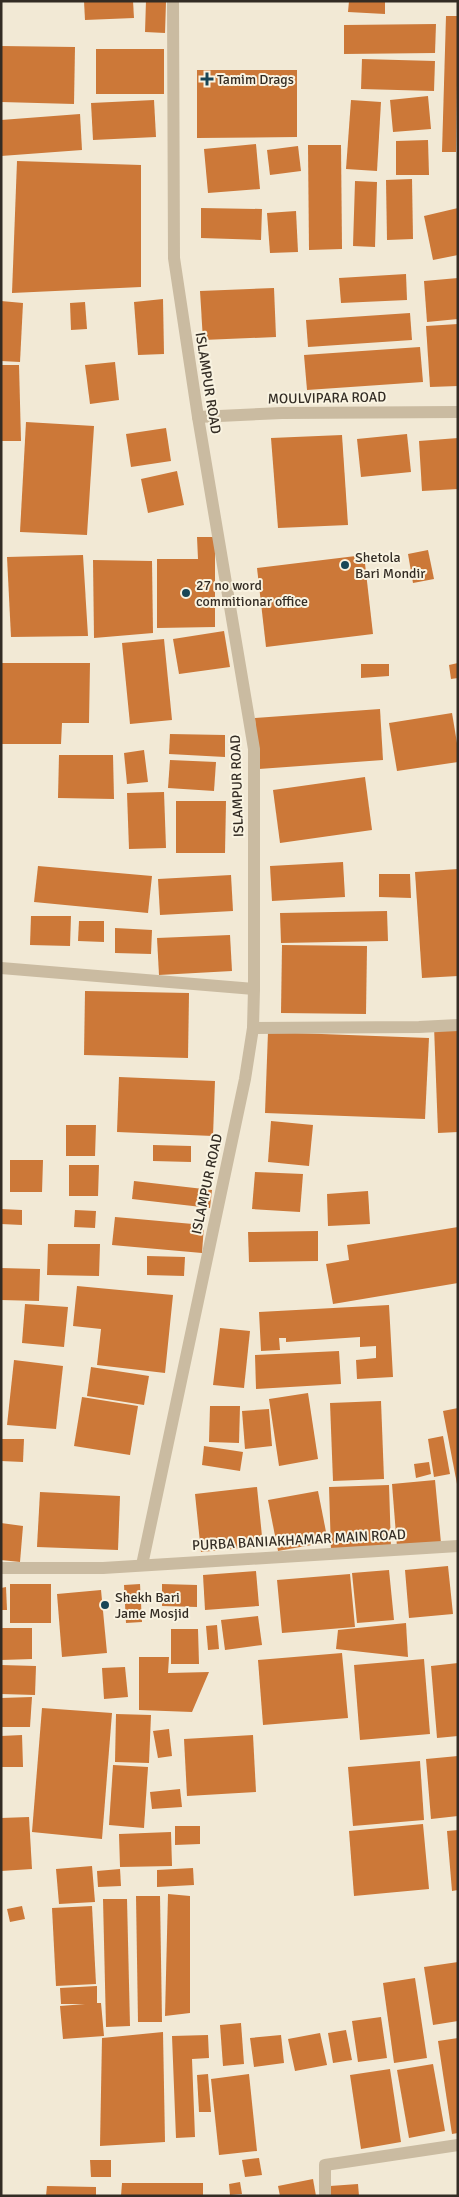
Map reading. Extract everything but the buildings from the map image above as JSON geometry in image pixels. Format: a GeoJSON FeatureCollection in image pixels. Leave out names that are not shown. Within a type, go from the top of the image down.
{"type":"FeatureCollection","features":[{"type":"Feature","properties":{"kind":"street","name":"ISLAMPUR ROAD"},"geometry":{"type":"LineString","coordinates":[[142,1565],[242,1089],[253,1028],[254,989],[254,749],[198,417],[174,258],[172,1]]}},
{"type":"Feature","properties":{"kind":"street","name":"MOULVIPARA ROAD"},"geometry":{"type":"LineString","coordinates":[[198,417],[282,413],[458,412]]}},
{"type":"Feature","properties":{"kind":"street"},"geometry":{"type":"LineString","coordinates":[[1,968],[254,989]]}},
{"type":"Feature","properties":{"kind":"street"},"geometry":{"type":"LineString","coordinates":[[253,1028],[419,1028],[458,1025]]}},
{"type":"Feature","properties":{"kind":"street","name":"PURBA BANIAKHAMAR MAIN ROAD"},"geometry":{"type":"LineString","coordinates":[[1,1568],[103,1568],[458,1546]]}},
{"type":"Feature","properties":{"kind":"street"},"geometry":{"type":"LineString","coordinates":[[325,2196],[325,2165],[458,2145]]}},
{"type":"Feature","properties":{"kind":"place","name":"Tamim Drags"},"geometry":{"type":"Point","coordinates":[207,79]}},
{"type":"Feature","properties":{"kind":"place","name":"Shetola Bari Mondir"},"geometry":{"type":"Point","coordinates":[345,565]}},
{"type":"Feature","properties":{"kind":"place","name":"27 no word commitionar office"},"geometry":{"type":"Point","coordinates":[186,593]}},
{"type":"Feature","properties":{"kind":"place","name":"Shekh Bari Jame Mosjid"},"geometry":{"type":"Point","coordinates":[105,1605]}}]}
